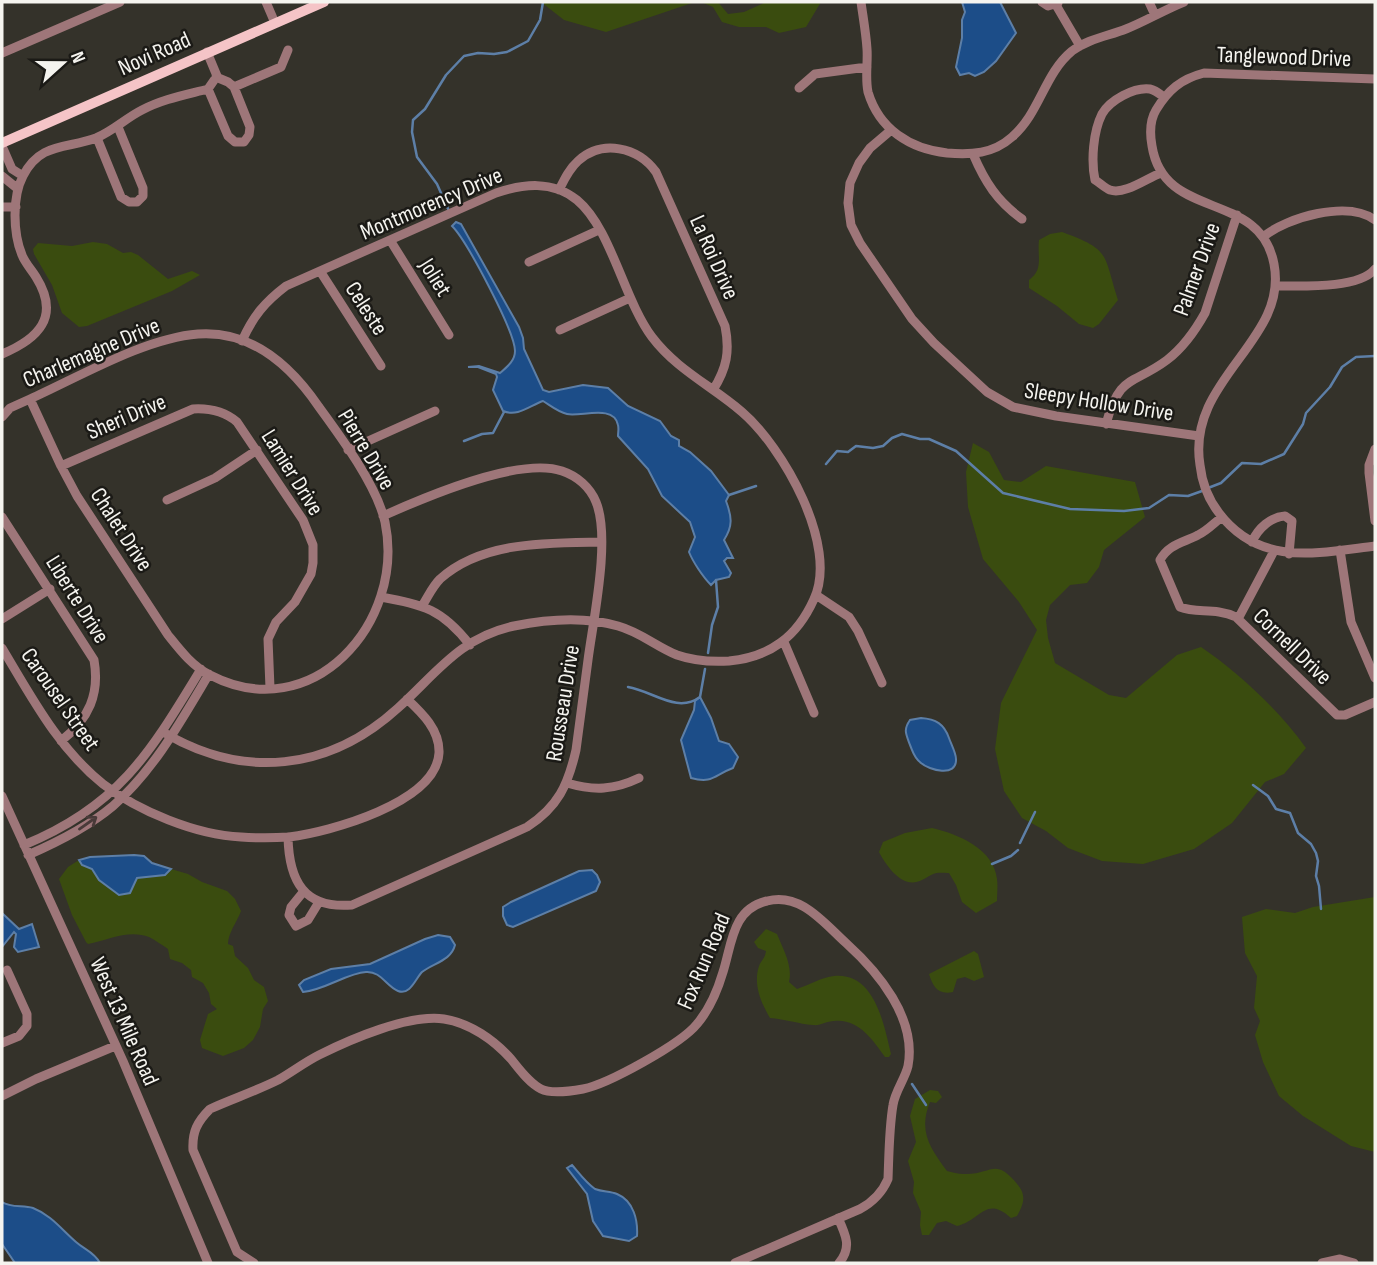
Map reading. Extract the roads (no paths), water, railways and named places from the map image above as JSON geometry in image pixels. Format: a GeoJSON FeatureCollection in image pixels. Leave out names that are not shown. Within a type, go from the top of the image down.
{"type":"FeatureCollection","features":[{"type":"Feature","properties":{"kind":"main road","name":"Novi Road"},"geometry":{"type":"LineString","coordinates":[[2,144],[324,2]]}},
{"type":"Feature","properties":{"kind":"street"},"geometry":{"type":"LineString","coordinates":[[2,53],[120,2]]}},
{"type":"Feature","properties":{"kind":"street"},"geometry":{"type":"LineString","coordinates":[[266,2],[275,23]]}},
{"type":"Feature","properties":{"kind":"street"},"geometry":{"type":"LineString","coordinates":[[861,2],[867,48],[868,91],[875,108],[891,131],[920,147],[938,152],[973,154],[989,151],[1012,137],[1032,114],[1058,64],[1080,46],[1126,29],[1184,2]]}},
{"type":"Feature","properties":{"kind":"street"},"geometry":{"type":"LineString","coordinates":[[1042,2],[1048,6],[1058,4],[1080,46]]}},
{"type":"Feature","properties":{"kind":"street"},"geometry":{"type":"LineString","coordinates":[[1149,2],[1155,15]]}},
{"type":"Feature","properties":{"kind":"street"},"geometry":{"type":"LineString","coordinates":[[234,87],[281,67],[288,51]]}},
{"type":"Feature","properties":{"kind":"street"},"geometry":{"type":"LineString","coordinates":[[207,52],[216,77],[234,87],[250,127],[247,139],[239,143],[231,140],[208,89]]}},
{"type":"Feature","properties":{"kind":"street"},"geometry":{"type":"LineString","coordinates":[[799,88],[815,74],[867,67]]}},
{"type":"Feature","properties":{"kind":"street","name":"Tanglewood Drive"},"geometry":{"type":"LineString","coordinates":[[1164,97],[1173,86],[1186,78],[1204,73],[1375,79]]}},
{"type":"Feature","properties":{"kind":"street"},"geometry":{"type":"LineString","coordinates":[[2,354],[32,338],[39,332],[47,316],[44,295],[21,253],[16,227],[18,189],[35,159],[44,152],[65,144],[97,138],[142,110],[168,99],[208,89],[216,77]]}},
{"type":"Feature","properties":{"kind":"street"},"geometry":{"type":"LineString","coordinates":[[1161,173],[1132,186],[1109,190],[1095,180],[1092,167],[1103,112],[1126,94],[1142,89],[1153,90],[1164,97],[1153,114],[1150,136],[1154,158],[1161,173],[1176,189],[1192,199],[1246,220],[1263,237],[1273,261],[1277,286],[1273,303],[1255,335],[1205,409],[1198,453],[1202,482],[1213,506],[1228,525],[1252,542],[1274,551],[1289,554],[1375,546]]}},
{"type":"Feature","properties":{"kind":"street"},"geometry":{"type":"LineString","coordinates":[[97,138],[121,197],[129,202],[137,202],[143,196],[143,188],[118,127]]}},
{"type":"Feature","properties":{"kind":"street","name":"Sleepy Hollow Drive"},"geometry":{"type":"LineString","coordinates":[[891,131],[870,148],[859,163],[850,183],[848,203],[851,225],[860,243],[912,319],[959,368],[1001,401],[1031,411],[1199,436]]}},
{"type":"Feature","properties":{"kind":"street"},"geometry":{"type":"LineString","coordinates":[[167,734],[192,748],[215,756],[263,764],[326,753],[360,738],[379,725],[440,665],[470,645],[506,628],[541,620],[594,621],[626,629],[672,653],[716,662],[748,659],[763,654],[784,642],[796,630],[817,595],[821,556],[815,532],[789,472],[770,442],[753,423],[670,359],[641,321],[599,230],[578,200],[559,190],[578,161],[592,152],[608,148],[631,151],[635,140]]}},
{"type":"Feature","properties":{"kind":"street"},"geometry":{"type":"LineString","coordinates":[[2,144],[12,169],[23,176]]}},
{"type":"Feature","properties":{"kind":"street","name":"La Roi Drive"},"geometry":{"type":"LineString","coordinates":[[631,151],[650,164],[656,172],[725,326],[729,345],[727,364],[713,390]]}},
{"type":"Feature","properties":{"kind":"street"},"geometry":{"type":"LineString","coordinates":[[973,154],[978,170],[1000,201],[1022,219]]}},
{"type":"Feature","properties":{"kind":"street"},"geometry":{"type":"LineString","coordinates":[[2,176],[18,189]]}},
{"type":"Feature","properties":{"kind":"street","name":"Montmorency Drive"},"geometry":{"type":"LineString","coordinates":[[242,341],[261,306],[286,286],[496,193],[515,187],[548,186],[559,190]]}},
{"type":"Feature","properties":{"kind":"street"},"geometry":{"type":"LineString","coordinates":[[2,207],[16,207]]}},
{"type":"Feature","properties":{"kind":"street"},"geometry":{"type":"LineString","coordinates":[[1263,237],[1287,223],[1324,213],[1361,214],[1375,220]]}},
{"type":"Feature","properties":{"kind":"street","name":"Palmer Drive"},"geometry":{"type":"LineString","coordinates":[[1106,424],[1112,402],[1124,385],[1169,359],[1198,326],[1205,313],[1237,215]]}},
{"type":"Feature","properties":{"kind":"street"},"geometry":{"type":"LineString","coordinates":[[528,262],[599,230]]}},
{"type":"Feature","properties":{"kind":"street","name":"Joliet"},"geometry":{"type":"LineString","coordinates":[[390,240],[449,335]]}},
{"type":"Feature","properties":{"kind":"street"},"geometry":{"type":"LineString","coordinates":[[1277,286],[1317,286],[1354,281],[1371,274],[1375,269]]}},
{"type":"Feature","properties":{"kind":"street","name":"Celeste"},"geometry":{"type":"LineString","coordinates":[[320,271],[381,366]]}},
{"type":"Feature","properties":{"kind":"street"},"geometry":{"type":"LineString","coordinates":[[560,330],[630,298]]}},
{"type":"Feature","properties":{"kind":"street","name":"Charlemagne Drive"},"geometry":{"type":"LineString","coordinates":[[2,417],[10,408],[139,349],[174,338],[200,334],[242,341]]}},
{"type":"Feature","properties":{"kind":"street","name":"Pierre Drive"},"geometry":{"type":"LineString","coordinates":[[205,672],[229,683],[270,688],[308,681],[330,668],[359,640],[369,625],[386,578],[387,551],[383,516],[373,492],[348,450],[297,377],[280,360],[254,344],[242,341]]}},
{"type":"Feature","properties":{"kind":"street","name":"Chalet Drive"},"geometry":{"type":"LineString","coordinates":[[30,399],[77,496],[168,635],[183,653],[205,672]]}},
{"type":"Feature","properties":{"kind":"street","name":"Sheri Drive"},"geometry":{"type":"LineString","coordinates":[[61,466],[177,414],[193,409],[209,409]]}},
{"type":"Feature","properties":{"kind":"street","name":"Lamier Drive"},"geometry":{"type":"LineString","coordinates":[[209,409],[227,414],[244,431],[303,520],[314,553],[311,574],[268,639],[270,688]]}},
{"type":"Feature","properties":{"kind":"street"},"geometry":{"type":"LineString","coordinates":[[348,450],[435,411]]}},
{"type":"Feature","properties":{"kind":"street"},"geometry":{"type":"LineString","coordinates":[[1375,449],[1369,473],[1375,521]]}},
{"type":"Feature","properties":{"kind":"street"},"geometry":{"type":"LineString","coordinates":[[167,500],[215,478],[257,450]]}},
{"type":"Feature","properties":{"kind":"street","name":"Rousseau Drive"},"geometry":{"type":"LineString","coordinates":[[319,902],[335,906],[352,905],[527,827],[540,819],[554,804],[567,783],[576,750],[601,568],[601,522],[596,500],[583,483],[560,470],[541,468],[470,481],[383,516]]}},
{"type":"Feature","properties":{"kind":"street"},"geometry":{"type":"LineString","coordinates":[[1252,542],[1265,524],[1279,516],[1286,516],[1292,520],[1289,554]]}},
{"type":"Feature","properties":{"kind":"street","name":"Liberte Drive"},"geometry":{"type":"LineString","coordinates":[[2,517],[91,654],[97,679],[95,693],[89,709],[61,741]]}},
{"type":"Feature","properties":{"kind":"street","name":"Cornell Drive"},"geometry":{"type":"LineString","coordinates":[[1222,517],[1200,535],[1165,551],[1160,560],[1180,607],[1188,610],[1217,610],[1238,619],[1337,715],[1345,715],[1375,702]]}},
{"type":"Feature","properties":{"kind":"street"},"geometry":{"type":"LineString","coordinates":[[422,606],[440,579],[458,565],[474,558],[500,550],[537,544],[601,542]]}},
{"type":"Feature","properties":{"kind":"street","name":"Cornell Drive"},"geometry":{"type":"LineString","coordinates":[[1340,550],[1351,622],[1375,678]]}},
{"type":"Feature","properties":{"kind":"street"},"geometry":{"type":"LineString","coordinates":[[1238,619],[1274,551]]}},
{"type":"Feature","properties":{"kind":"street"},"geometry":{"type":"LineString","coordinates":[[2,619],[50,589]]}},
{"type":"Feature","properties":{"kind":"street"},"geometry":{"type":"LineString","coordinates":[[817,595],[836,607],[853,624],[883,683]]}},
{"type":"Feature","properties":{"kind":"street"},"geometry":{"type":"LineString","coordinates":[[381,597],[422,606],[454,625],[470,645]]}},
{"type":"Feature","properties":{"kind":"street"},"geometry":{"type":"LineString","coordinates":[[784,642],[814,713]]}},
{"type":"Feature","properties":{"kind":"street","name":"Carousel Street"},"geometry":{"type":"LineString","coordinates":[[2,648],[61,741],[92,774],[118,793],[157,815],[205,831],[239,837],[288,837],[357,821],[393,804],[416,789],[429,776],[439,752],[435,735],[421,712],[407,699]]}},
{"type":"Feature","properties":{"kind":"street"},"geometry":{"type":"LineString","coordinates":[[29,855],[83,828],[118,793],[134,770],[167,734],[205,672]]}},
{"type":"Feature","properties":{"kind":"street"},"geometry":{"type":"LineString","coordinates":[[567,783],[590,789],[607,789],[639,778]]}},
{"type":"Feature","properties":{"kind":"street"},"geometry":{"type":"LineString","coordinates":[[24,845],[118,793]]}},
{"type":"Feature","properties":{"kind":"street","name":"West 13 Mile Road"},"geometry":{"type":"LineString","coordinates":[[2,796],[116,1046],[208,1263]]}},
{"type":"Feature","properties":{"kind":"street"},"geometry":{"type":"LineString","coordinates":[[288,837],[290,866],[299,886],[319,902],[309,920],[296,926],[289,915],[291,907],[304,891]]}},
{"type":"Feature","properties":{"kind":"street","name":"Fox Run Road"},"geometry":{"type":"LineString","coordinates":[[254,1263],[237,1252],[193,1150],[192,1134],[201,1118],[210,1110],[277,1080],[318,1055],[400,1023],[426,1018],[468,1026],[507,1054],[525,1076],[542,1090],[584,1089],[659,1053],[697,1024],[719,984],[736,925],[747,910],[761,902],[780,897],[801,904],[864,960],[883,981],[907,1033],[908,1067],[893,1104],[888,1179],[884,1189],[871,1203],[735,1263]]}},
{"type":"Feature","properties":{"kind":"street"},"geometry":{"type":"LineString","coordinates":[[2,1043],[19,1036],[26,1026],[26,1014],[7,970]]}},
{"type":"Feature","properties":{"kind":"street"},"geometry":{"type":"LineString","coordinates":[[2,1096],[34,1079],[116,1046]]}},
{"type":"Feature","properties":{"kind":"street"},"geometry":{"type":"LineString","coordinates":[[838,1218],[848,1243],[847,1251],[839,1263]]}},
{"type":"Feature","properties":{"kind":"street"},"geometry":{"type":"LineString","coordinates":[[1322,1263],[1340,1259],[1354,1263]]}},
{"type":"Feature","properties":{"kind":"water"},"geometry":{"type":"Polygon","coordinates":[[[962,2],[1000,2],[1016,33],[996,61],[975,76],[969,73],[960,75],[956,67],[965,12],[962,2]]]}},
{"type":"Feature","properties":{"kind":"water"},"geometry":{"type":"Polygon","coordinates":[[[456,222],[461,224],[519,327],[524,349],[543,390],[549,392],[583,385],[608,388],[628,406],[660,421],[671,436],[679,440],[679,446],[711,471],[729,495],[726,501],[730,526],[724,540],[733,558],[724,561],[731,573],[729,577],[716,580],[711,585],[702,574],[689,552],[695,537],[690,522],[662,496],[648,469],[618,436],[615,419],[604,413],[567,414],[543,401],[519,412],[503,411],[493,390],[496,374],[478,367],[468,367],[479,366],[500,373],[512,361],[515,351],[489,287],[452,226],[456,222]]]}},
{"type":"Feature","properties":{"kind":"water"},"geometry":{"type":"Polygon","coordinates":[[[700,697],[719,741],[729,744],[738,757],[733,768],[704,780],[691,778],[681,740],[695,701],[700,697]]]}},
{"type":"Feature","properties":{"kind":"water"},"geometry":{"type":"Polygon","coordinates":[[[921,718],[935,721],[945,729],[956,757],[952,769],[942,771],[930,768],[915,757],[906,729],[910,720],[921,718]]]}},
{"type":"Feature","properties":{"kind":"water"},"geometry":{"type":"Polygon","coordinates":[[[144,856],[152,863],[171,869],[165,875],[137,878],[130,893],[119,895],[79,860],[90,857],[144,856]]]}},
{"type":"Feature","properties":{"kind":"water"},"geometry":{"type":"Polygon","coordinates":[[[592,870],[600,882],[596,891],[513,927],[507,925],[503,907],[579,871],[592,870]]]}},
{"type":"Feature","properties":{"kind":"water"},"geometry":{"type":"Polygon","coordinates":[[[2,913],[19,929],[32,924],[39,947],[18,952],[14,947],[14,932],[2,947],[2,913]]]}},
{"type":"Feature","properties":{"kind":"water"},"geometry":{"type":"Polygon","coordinates":[[[438,935],[450,937],[455,945],[453,950],[446,958],[422,972],[406,991],[394,989],[380,976],[371,972],[351,975],[311,991],[303,992],[299,985],[304,980],[331,969],[370,964],[438,935]]]}},
{"type":"Feature","properties":{"kind":"water"},"geometry":{"type":"Polygon","coordinates":[[[572,1165],[595,1189],[617,1194],[627,1201],[636,1218],[637,1236],[629,1241],[603,1236],[593,1221],[587,1194],[567,1168],[572,1165]]]}},
{"type":"Feature","properties":{"kind":"water"},"geometry":{"type":"Polygon","coordinates":[[[2,1202],[33,1208],[45,1215],[100,1263],[15,1263],[2,1244],[2,1202]]]}},
{"type":"Feature","properties":{"kind":"waterway"},"geometry":{"type":"LineString","coordinates":[[449,211],[437,184],[417,157],[412,132],[413,120],[425,109],[446,75],[464,56],[507,52],[528,41],[540,20],[543,2]]}},
{"type":"Feature","properties":{"kind":"waterway"},"geometry":{"type":"LineString","coordinates":[[1208,488],[1221,483],[1242,463],[1261,464],[1284,454],[1303,424],[1306,413],[1330,387],[1342,367],[1356,357],[1375,356]]}},
{"type":"Feature","properties":{"kind":"waterway"},"geometry":{"type":"LineString","coordinates":[[464,441],[493,433],[504,412]]}},
{"type":"Feature","properties":{"kind":"waterway"},"geometry":{"type":"LineString","coordinates":[[826,464],[837,451],[848,452],[856,446],[883,446],[902,434],[929,439],[956,451],[1003,493],[1070,509],[1124,511],[1149,508],[1169,495],[1188,496],[1202,491]]}},
{"type":"Feature","properties":{"kind":"waterway"},"geometry":{"type":"LineString","coordinates":[[729,495],[756,486]]}},
{"type":"Feature","properties":{"kind":"waterway"},"geometry":{"type":"LineString","coordinates":[[708,653],[718,607],[716,580]]}},
{"type":"Feature","properties":{"kind":"waterway"},"geometry":{"type":"LineString","coordinates":[[628,687],[665,700],[691,702],[700,697],[705,669]]}},
{"type":"Feature","properties":{"kind":"waterway"},"geometry":{"type":"LineString","coordinates":[[1253,785],[1268,796],[1276,809],[1290,813],[1298,833],[1311,844],[1316,853],[1321,909]]}},
{"type":"Feature","properties":{"kind":"waterway"},"geometry":{"type":"LineString","coordinates":[[1020,843],[1035,812]]}},
{"type":"Feature","properties":{"kind":"waterway"},"geometry":{"type":"LineString","coordinates":[[992,864],[1018,850]]}},
{"type":"Feature","properties":{"kind":"waterway"},"geometry":{"type":"LineString","coordinates":[[912,1084],[926,1105]]}}]}
